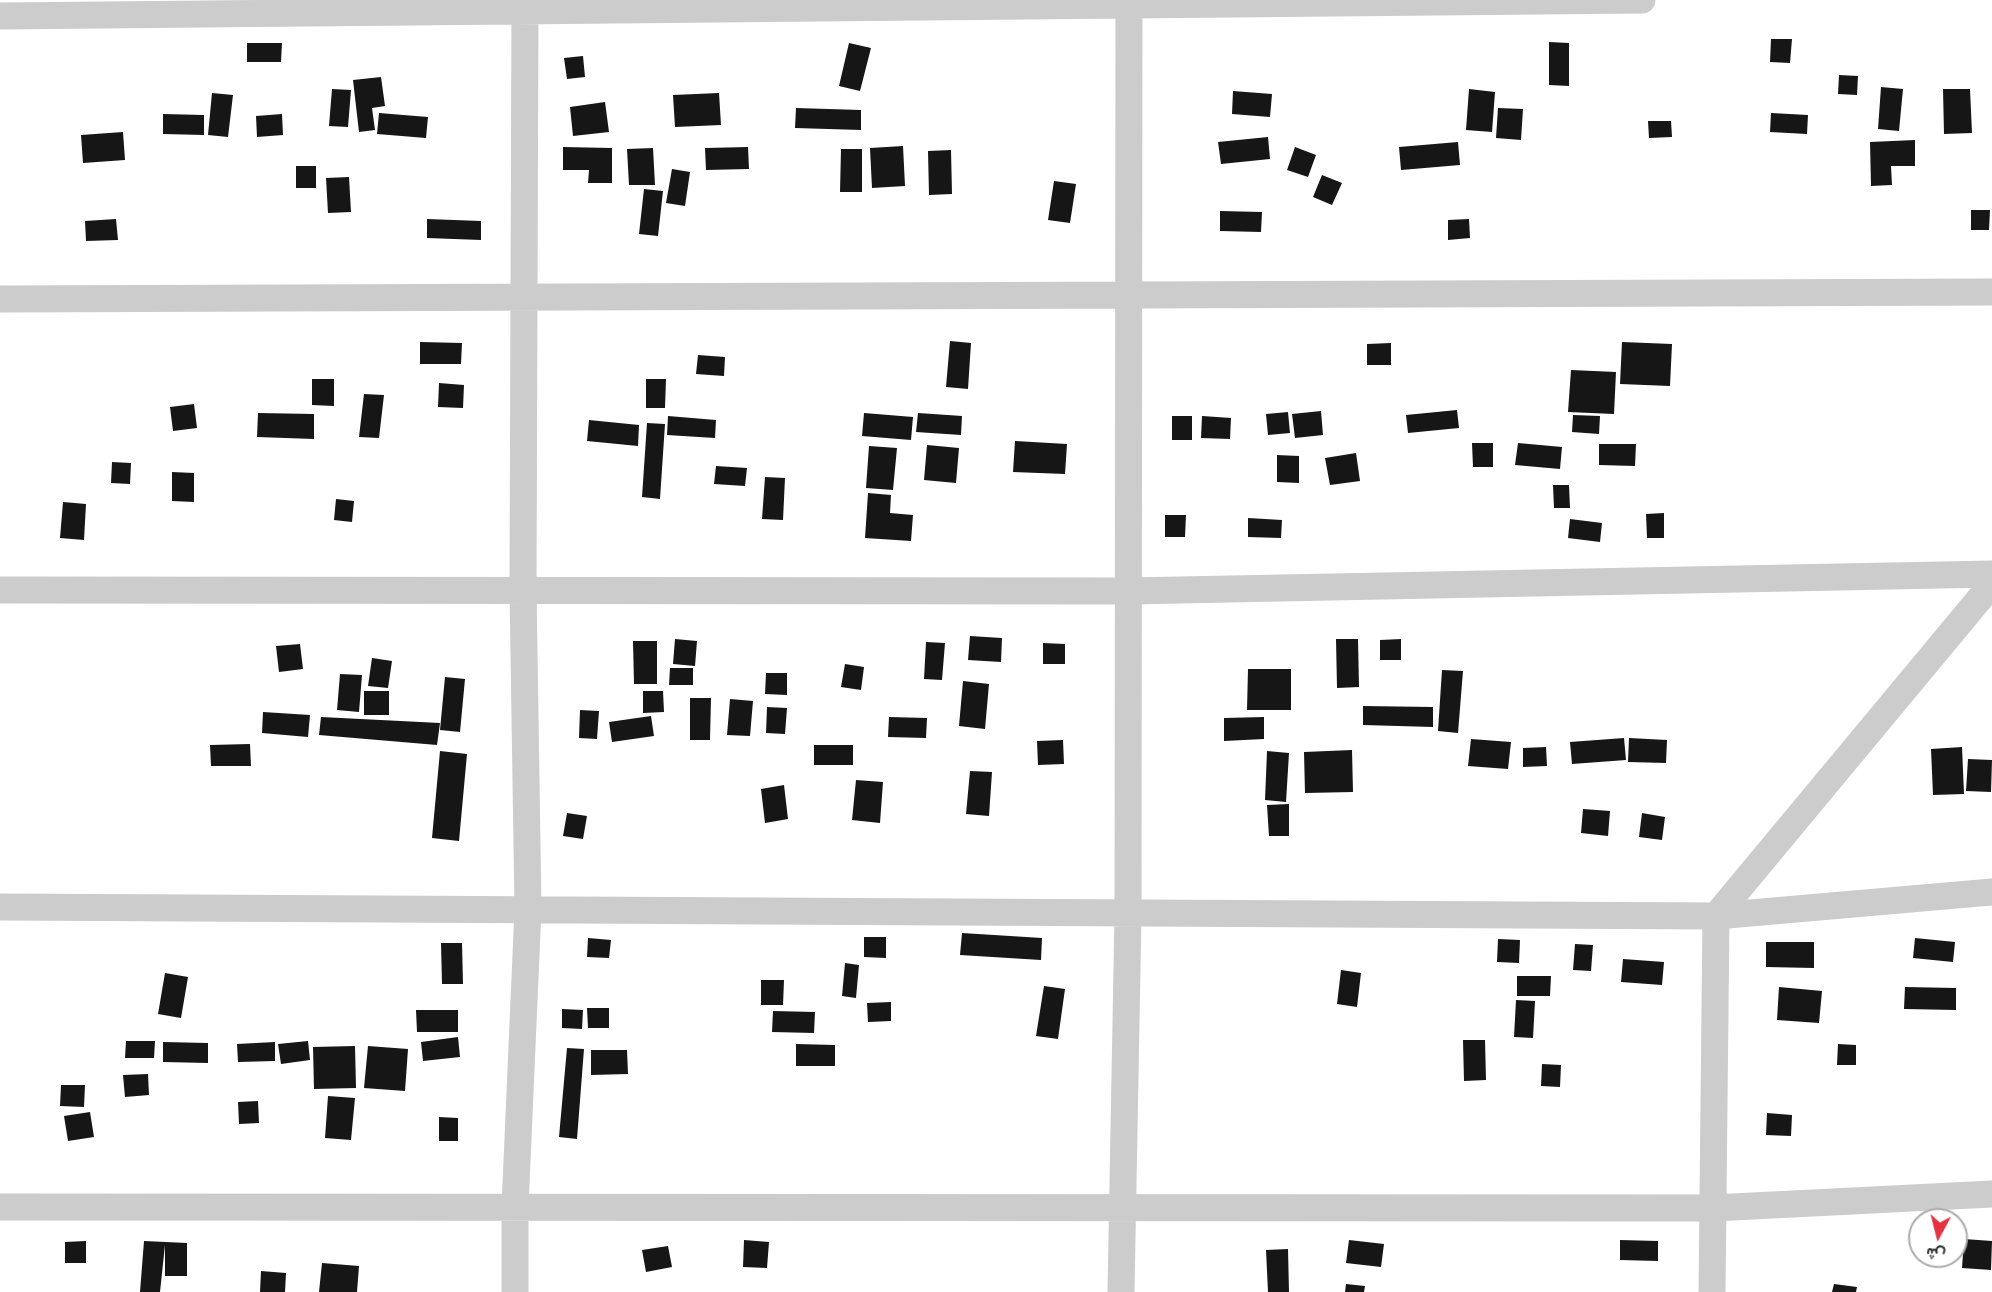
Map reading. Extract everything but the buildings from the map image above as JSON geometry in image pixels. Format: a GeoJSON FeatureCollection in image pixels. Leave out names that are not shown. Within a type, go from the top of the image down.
{"type":"FeatureCollection","features":[{"type":"Feature","properties":{"kind":"street"},"geometry":{"type":"LineString","coordinates":[[0,16],[525,5],[1642,0]]}},
{"type":"Feature","properties":{"kind":"street"},"geometry":{"type":"LineString","coordinates":[[1121,1292],[1128,914],[1129,2]]}},
{"type":"Feature","properties":{"kind":"street"},"geometry":{"type":"LineString","coordinates":[[515,1292],[516,1207],[528,909],[523,589],[525,5]]}},
{"type":"Feature","properties":{"kind":"street"},"geometry":{"type":"LineString","coordinates":[[0,299],[1992,292]]}},
{"type":"Feature","properties":{"kind":"street"},"geometry":{"type":"LineString","coordinates":[[0,590],[1129,591],[1992,574]]}},
{"type":"Feature","properties":{"kind":"street"},"geometry":{"type":"LineString","coordinates":[[1712,1292],[1716,916],[1992,584]]}},
{"type":"Feature","properties":{"kind":"street"},"geometry":{"type":"LineString","coordinates":[[0,907],[1716,916],[1992,892]]}},
{"type":"Feature","properties":{"kind":"street"},"geometry":{"type":"LineString","coordinates":[[0,1207],[1713,1208],[1992,1194]]}}]}
